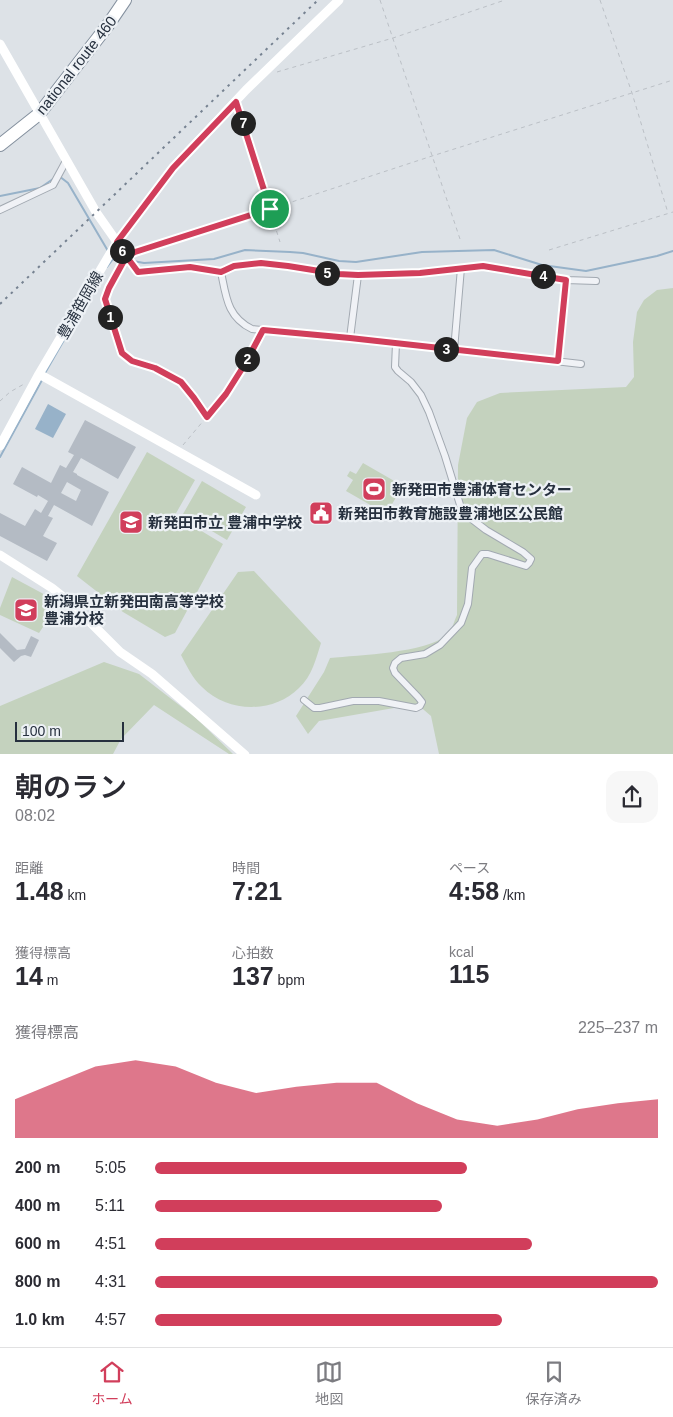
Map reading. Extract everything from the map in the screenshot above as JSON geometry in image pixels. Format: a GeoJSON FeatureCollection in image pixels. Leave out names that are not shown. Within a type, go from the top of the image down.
{"type":"FeatureCollection","features":[{"type":"Feature","properties":{"kind":"highway","name":"national route 460"},"geometry":{"type":"LineString","coordinates":[[0,145],[39,114],[125,0]]}},
{"type":"Feature","properties":{"kind":"street","name":"豊浦笹岡線"},"geometry":{"type":"LineString","coordinates":[[0,446],[39,374],[117,242],[173,168],[260,77],[339,0]]}},
{"type":"Feature","properties":{"kind":"street"},"geometry":{"type":"LineString","coordinates":[[0,44],[96,212],[138,272],[190,267],[221,272],[234,266],[261,263],[358,275],[420,273],[483,266],[566,280],[596,281]]}},
{"type":"Feature","properties":{"kind":"street"},"geometry":{"type":"LineString","coordinates":[[0,210],[53,185],[66,161]]}},
{"type":"Feature","properties":{"kind":"street"},"geometry":{"type":"LineString","coordinates":[[454,350],[462,268]]}},
{"type":"Feature","properties":{"kind":"street"},"geometry":{"type":"LineString","coordinates":[[221,272],[232,312],[245,325],[252,328],[581,364]]}},
{"type":"Feature","properties":{"kind":"street"},"geometry":{"type":"LineString","coordinates":[[350,338],[358,275]]}},
{"type":"Feature","properties":{"kind":"street"},"geometry":{"type":"LineString","coordinates":[[558,361],[566,280]]}},
{"type":"Feature","properties":{"kind":"street"},"geometry":{"type":"LineString","coordinates":[[304,700],[314,708],[353,701],[379,701],[416,708],[420,706],[422,702],[395,674],[393,668],[395,663],[401,658],[425,654],[440,645],[461,623],[468,604],[472,568],[482,554],[488,554],[526,566],[530,562],[530,559],[523,552],[486,530],[460,508],[445,456],[429,412],[421,395],[411,382],[395,367],[396,343]]}},
{"type":"Feature","properties":{"kind":"street"},"geometry":{"type":"LineString","coordinates":[[39,374],[256,495]]}},
{"type":"Feature","properties":{"kind":"street"},"geometry":{"type":"LineString","coordinates":[[0,555],[52,588],[72,604],[120,652],[152,674],[244,754]]}},
{"type":"Feature","properties":{"kind":"path"},"geometry":{"type":"LineString","coordinates":[[380,0],[461,242]]}},
{"type":"Feature","properties":{"kind":"path"},"geometry":{"type":"LineString","coordinates":[[260,77],[393,38],[505,0]]}},
{"type":"Feature","properties":{"kind":"path"},"geometry":{"type":"LineString","coordinates":[[600,0],[632,93],[668,213]]}},
{"type":"Feature","properties":{"kind":"path"},"geometry":{"type":"LineString","coordinates":[[207,417],[181,382],[155,368],[132,361],[122,353],[105,299],[126,257],[135,252],[673,80]]}},
{"type":"Feature","properties":{"kind":"path"},"geometry":{"type":"LineString","coordinates":[[236,102],[280,242]]}},
{"type":"Feature","properties":{"kind":"path"},"geometry":{"type":"LineString","coordinates":[[550,250],[673,212]]}},
{"type":"Feature","properties":{"kind":"path"},"geometry":{"type":"LineString","coordinates":[[177,452],[226,394],[263,330]]}},
{"type":"Feature","properties":{"kind":"path"},"geometry":{"type":"LineString","coordinates":[[0,401],[24,383]]}},
{"type":"Feature","properties":{"kind":"green space"},"geometry":{"type":"Polygon","coordinates":[[[673,288],[673,754],[439,754],[431,716],[417,704],[319,721],[308,734],[296,716],[324,672],[330,658],[392,652],[424,646],[447,635],[452,628],[457,615],[458,465],[467,418],[477,402],[500,393],[626,387],[634,377],[633,342],[637,312],[644,300],[657,290],[673,288]]]}},
{"type":"Feature","properties":{"kind":"green space"},"geometry":{"type":"Polygon","coordinates":[[[147,452],[195,480],[175,515],[223,544],[175,633],[165,637],[123,612],[77,576],[147,452]]]}},
{"type":"Feature","properties":{"kind":"green space","name":"新発田市豊浦体育センター"},"geometry":{"type":"Polygon","coordinates":[[[363,463],[403,486],[386,514],[346,491],[353,480],[347,476],[350,471],[356,474],[363,463]]]}},
{"type":"Feature","properties":{"kind":"green space"},"geometry":{"type":"Polygon","coordinates":[[[202,481],[246,507],[227,540],[183,514],[202,481]]]}},
{"type":"Feature","properties":{"kind":"green space"},"geometry":{"type":"Polygon","coordinates":[[[254,571],[321,643],[310,673],[299,688],[277,702],[264,706],[237,706],[224,702],[202,687],[195,680],[181,655],[238,572],[254,571]]]}},
{"type":"Feature","properties":{"kind":"green space"},"geometry":{"type":"Polygon","coordinates":[[[12,577],[51,598],[47,621],[39,633],[0,615],[0,608],[12,577]]]}},
{"type":"Feature","properties":{"kind":"green space"},"geometry":{"type":"Polygon","coordinates":[[[104,662],[139,674],[196,718],[233,754],[229,754],[154,705],[121,739],[113,754],[0,754],[0,706],[104,662]]]}},
{"type":"Feature","properties":{"kind":"water"},"geometry":{"type":"Polygon","coordinates":[[[48,404],[66,414],[53,438],[35,429],[48,404]]]}},
{"type":"Feature","properties":{"kind":"building"},"geometry":{"type":"Polygon","coordinates":[[[85,420],[136,447],[118,479],[81,458],[73,472],[109,492],[92,526],[54,505],[48,516],[53,518],[43,536],[57,543],[47,561],[0,536],[0,513],[25,526],[35,509],[41,513],[48,501],[13,484],[22,467],[51,483],[60,465],[66,468],[74,455],[68,452],[85,420]],[[67,482],[61,493],[76,501],[81,490],[67,482]]]}},
{"type":"Feature","properties":{"kind":"building"},"geometry":{"type":"Polygon","coordinates":[[[0,633],[17,650],[25,649],[31,636],[39,640],[31,657],[21,656],[14,662],[0,648],[0,633]]]}},
{"type":"Feature","properties":{"kind":"waterway"},"geometry":{"type":"LineString","coordinates":[[59,176],[68,183],[108,251]]}},
{"type":"Feature","properties":{"kind":"waterway"},"geometry":{"type":"LineString","coordinates":[[0,196],[40,188],[53,179]]}},
{"type":"Feature","properties":{"kind":"waterway"},"geometry":{"type":"LineString","coordinates":[[133,261],[144,263],[214,259],[245,250],[303,253],[339,261],[356,262],[422,252],[494,250],[542,265],[586,271],[673,251]]}},
{"type":"Feature","properties":{"kind":"waterway"},"geometry":{"type":"LineString","coordinates":[[113,259],[125,260]]}},
{"type":"Feature","properties":{"kind":"waterway"},"geometry":{"type":"LineString","coordinates":[[107,267],[113,259]]}},
{"type":"Feature","properties":{"kind":"waterway"},"geometry":{"type":"LineString","coordinates":[[45,373],[64,340]]}},
{"type":"Feature","properties":{"kind":"waterway"},"geometry":{"type":"LineString","coordinates":[[0,457],[42,380]]}},
{"type":"Feature","properties":{"kind":"railway"},"geometry":{"type":"LineString","coordinates":[[0,304],[318,0]]}},
{"type":"Feature","properties":{"kind":"place","name":"新発田市豊浦体育センター"},"geometry":{"type":"Point","coordinates":[374,489]}},
{"type":"Feature","properties":{"kind":"place","name":"新発田市教育施設豊浦地区公民館"},"geometry":{"type":"Point","coordinates":[321,513]}},
{"type":"Feature","properties":{"kind":"place","name":"新発田市立 豊浦中学校"},"geometry":{"type":"Point","coordinates":[131,522]}},
{"type":"Feature","properties":{"kind":"place","name":"新潟県立新発田南高等学校 豊浦分校"},"geometry":{"type":"Point","coordinates":[26,610]}},
{"type":"Feature","properties":{"kind":"route"},"geometry":{"type":"LineString","coordinates":[[270,209],[135,252],[126,257],[105,299],[122,353],[132,361],[155,368],[181,382],[207,417],[226,394],[263,330],[558,361],[566,280],[483,266],[420,273],[358,275],[261,263],[234,266],[221,272],[190,267],[138,272],[126,257],[117,242],[173,168],[236,102],[270,209]]}}]}
